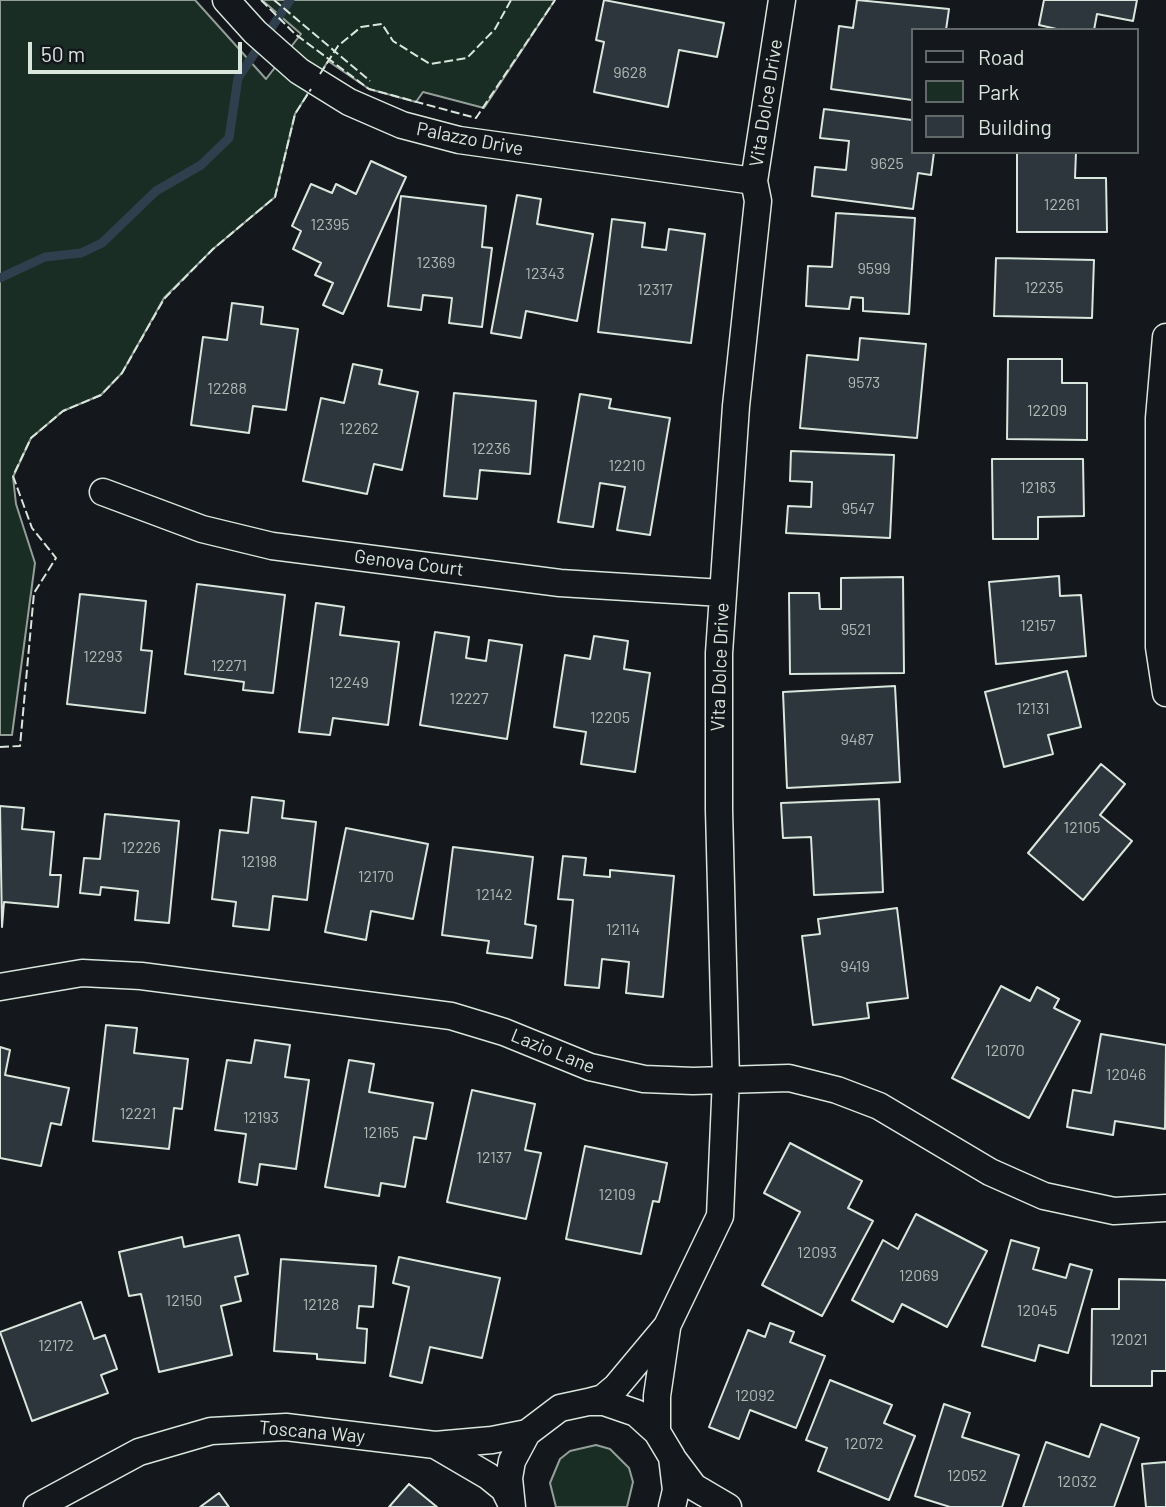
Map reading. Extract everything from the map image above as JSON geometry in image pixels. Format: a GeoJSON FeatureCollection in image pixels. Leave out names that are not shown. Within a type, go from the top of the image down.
{"type":"FeatureCollection","features":[{"type":"Feature","properties":{"kind":"street","name":"Palazzo Drive"},"geometry":{"type":"LineString","coordinates":[[226,0],[255,32],[299,71],[366,110],[402,125],[459,140],[754,181]]}},
{"type":"Feature","properties":{"kind":"street","name":"Vita Dolce Drive"},"geometry":{"type":"LineString","coordinates":[[588,1402],[603,1398],[616,1387],[667,1326],[720,1216],[726,1078],[717,714],[722,593],[740,359],[758,201],[754,181],[782,0]]}},
{"type":"Feature","properties":{"kind":"street"},"geometry":{"type":"LineString","coordinates":[[1166,337],[1159,418],[1159,647],[1166,693]]}},
{"type":"Feature","properties":{"kind":"street","name":"Genova Court"},"geometry":{"type":"LineString","coordinates":[[103,492],[202,529],[272,545],[560,583],[722,593]]}},
{"type":"Feature","properties":{"kind":"street","name":"Lazio Lane"},"geometry":{"type":"LineString","coordinates":[[0,987],[73,974],[141,976],[451,1016],[504,1031],[590,1067],[626,1076],[681,1082],[726,1078],[789,1078],[838,1090],[879,1106],[990,1172],[1044,1196],[1115,1211],[1166,1208]]}},
{"type":"Feature","properties":{"kind":"street","name":"Vita Dolce Drive"},"geometry":{"type":"LineString","coordinates":[[657,1432],[657,1396],[667,1326]]}},
{"type":"Feature","properties":{"kind":"street"},"geometry":{"type":"LineString","coordinates":[[511,1505],[512,1461],[527,1433],[560,1408],[588,1402],[604,1402],[636,1413],[657,1432],[694,1487],[728,1507]]}},
{"type":"Feature","properties":{"kind":"street","name":"Toscana Way"},"geometry":{"type":"LineString","coordinates":[[37,1507],[139,1452],[211,1431],[286,1427],[435,1445],[492,1440],[527,1433]]}},
{"type":"Feature","properties":{"kind":"street","name":"Toscana Way"},"geometry":{"type":"LineString","coordinates":[[435,1445],[488,1476],[504,1489],[511,1505]]}},
{"type":"Feature","properties":{"kind":"street"},"geometry":{"type":"LineString","coordinates":[[672,1457],[676,1490],[672,1507]]}},
{"type":"Feature","properties":{"kind":"green space"},"geometry":{"type":"Polygon","coordinates":[[[0,0],[195,0],[266,79],[301,34],[262,0],[555,0],[484,108],[423,92],[416,102],[369,89],[328,61],[295,114],[275,197],[213,249],[164,298],[122,373],[101,395],[63,411],[31,438],[13,477],[16,504],[35,563],[12,735],[0,735],[0,0]]]}},
{"type":"Feature","properties":{"kind":"green space"},"geometry":{"type":"Polygon","coordinates":[[[596,1445],[610,1449],[629,1468],[633,1482],[627,1507],[556,1507],[550,1483],[560,1459],[570,1451],[596,1445]]]}},
{"type":"Feature","properties":{"kind":"building"},"geometry":{"type":"Polygon","coordinates":[[[604,0],[724,23],[717,57],[679,50],[668,107],[594,92],[604,42],[596,40],[604,0]]]}},
{"type":"Feature","properties":{"kind":"building"},"geometry":{"type":"Polygon","coordinates":[[[857,0],[949,9],[946,28],[911,28],[911,100],[831,89],[839,26],[853,28],[857,0]]]}},
{"type":"Feature","properties":{"kind":"building"},"geometry":{"type":"Polygon","coordinates":[[[1044,0],[1137,0],[1133,21],[1097,14],[1094,28],[1052,28],[1039,25],[1044,0]]]}},
{"type":"Feature","properties":{"kind":"building"},"geometry":{"type":"Polygon","coordinates":[[[824,109],[911,120],[911,154],[934,154],[931,175],[918,173],[913,209],[812,196],[815,167],[846,170],[849,141],[820,138],[824,109]]]}},
{"type":"Feature","properties":{"kind":"building"},"geometry":{"type":"Polygon","coordinates":[[[1017,154],[1076,154],[1075,178],[1106,178],[1107,232],[1017,232],[1017,154]]]}},
{"type":"Feature","properties":{"kind":"building"},"geometry":{"type":"Polygon","coordinates":[[[371,161],[406,177],[343,314],[323,305],[333,283],[315,275],[321,263],[293,249],[301,231],[292,226],[311,184],[332,193],[336,184],[356,194],[371,161]]]}},
{"type":"Feature","properties":{"kind":"building"},"geometry":{"type":"Polygon","coordinates":[[[517,195],[541,199],[537,224],[593,234],[577,321],[526,311],[521,338],[491,333],[517,195]]]}},
{"type":"Feature","properties":{"kind":"building"},"geometry":{"type":"Polygon","coordinates":[[[401,196],[486,206],[482,247],[492,248],[482,327],[449,323],[452,298],[423,295],[421,310],[388,306],[401,196]]]}},
{"type":"Feature","properties":{"kind":"building"},"geometry":{"type":"Polygon","coordinates":[[[836,213],[915,218],[909,314],[863,311],[863,298],[851,297],[849,309],[806,306],[808,266],[832,267],[836,213]]]}},
{"type":"Feature","properties":{"kind":"building"},"geometry":{"type":"Polygon","coordinates":[[[612,219],[645,223],[642,247],[666,250],[669,229],[705,234],[691,343],[598,332],[612,219]]]}},
{"type":"Feature","properties":{"kind":"building"},"geometry":{"type":"Polygon","coordinates":[[[996,258],[1094,260],[1092,318],[994,316],[996,258]]]}},
{"type":"Feature","properties":{"kind":"building"},"geometry":{"type":"Polygon","coordinates":[[[232,303],[263,307],[261,324],[298,329],[286,410],[253,406],[249,433],[191,425],[203,337],[227,340],[232,303]]]}},
{"type":"Feature","properties":{"kind":"building"},"geometry":{"type":"Polygon","coordinates":[[[860,338],[926,344],[917,438],[800,428],[807,355],[858,360],[860,338]]]}},
{"type":"Feature","properties":{"kind":"building"},"geometry":{"type":"Polygon","coordinates":[[[1008,359],[1062,359],[1062,383],[1087,383],[1087,440],[1007,439],[1008,359]]]}},
{"type":"Feature","properties":{"kind":"building"},"geometry":{"type":"Polygon","coordinates":[[[353,364],[382,370],[379,384],[418,392],[402,470],[374,464],[367,494],[303,481],[321,398],[344,403],[353,364]]]}},
{"type":"Feature","properties":{"kind":"building"},"geometry":{"type":"Polygon","coordinates":[[[454,393],[536,401],[530,474],[480,470],[477,499],[444,496],[454,393]]]}},
{"type":"Feature","properties":{"kind":"building"},"geometry":{"type":"Polygon","coordinates":[[[580,394],[611,399],[609,408],[670,418],[650,535],[617,530],[625,487],[600,483],[593,527],[558,522],[580,394]]]}},
{"type":"Feature","properties":{"kind":"building"},"geometry":{"type":"Polygon","coordinates":[[[791,451],[894,455],[890,538],[786,533],[788,506],[811,507],[812,482],[790,481],[791,451]]]}},
{"type":"Feature","properties":{"kind":"building"},"geometry":{"type":"Polygon","coordinates":[[[992,459],[1083,459],[1084,516],[1038,517],[1038,539],[993,539],[992,459]]]}},
{"type":"Feature","properties":{"kind":"building"},"geometry":{"type":"Polygon","coordinates":[[[1059,576],[1060,596],[1081,595],[1086,656],[996,664],[989,582],[1059,576]]]}},
{"type":"Feature","properties":{"kind":"building"},"geometry":{"type":"Polygon","coordinates":[[[903,577],[904,673],[790,674],[789,593],[819,593],[820,609],[841,609],[841,578],[903,577]]]}},
{"type":"Feature","properties":{"kind":"building"},"geometry":{"type":"Polygon","coordinates":[[[197,584],[285,595],[273,693],[243,690],[244,682],[185,674],[197,584]]]}},
{"type":"Feature","properties":{"kind":"building"},"geometry":{"type":"Polygon","coordinates":[[[80,594],[146,601],[141,650],[152,651],[145,713],[67,704],[80,594]]]}},
{"type":"Feature","properties":{"kind":"building"},"geometry":{"type":"Polygon","coordinates":[[[316,603],[344,607],[340,635],[399,642],[388,725],[333,718],[330,735],[299,732],[316,603]]]}},
{"type":"Feature","properties":{"kind":"building"},"geometry":{"type":"Polygon","coordinates":[[[435,632],[469,637],[466,658],[486,661],[489,640],[522,645],[507,739],[420,725],[435,632]]]}},
{"type":"Feature","properties":{"kind":"building"},"geometry":{"type":"Polygon","coordinates":[[[594,636],[628,641],[624,669],[650,673],[635,772],[581,764],[586,732],[554,727],[565,655],[590,659],[594,636]]]}},
{"type":"Feature","properties":{"kind":"building"},"geometry":{"type":"Polygon","coordinates":[[[1067,671],[1081,727],[1048,735],[1053,754],[1004,767],[985,692],[1067,671]]]}},
{"type":"Feature","properties":{"kind":"building"},"geometry":{"type":"Polygon","coordinates":[[[895,686],[900,782],[787,788],[783,692],[895,686]]]}},
{"type":"Feature","properties":{"kind":"building"},"geometry":{"type":"Polygon","coordinates":[[[1101,764],[1125,784],[1100,815],[1132,841],[1083,900],[1028,853],[1101,764]]]}},
{"type":"Feature","properties":{"kind":"building"},"geometry":{"type":"Polygon","coordinates":[[[252,797],[284,801],[282,818],[316,822],[307,900],[273,896],[269,930],[233,926],[236,902],[212,899],[220,830],[248,833],[252,797]]]}},
{"type":"Feature","properties":{"kind":"building"},"geometry":{"type":"Polygon","coordinates":[[[879,799],[883,892],[814,895],[811,837],[783,838],[781,803],[879,799]]]}},
{"type":"Feature","properties":{"kind":"building"},"geometry":{"type":"Polygon","coordinates":[[[0,806],[24,808],[22,829],[54,832],[50,875],[61,875],[58,907],[4,902],[2,927],[0,806]]]}},
{"type":"Feature","properties":{"kind":"building"},"geometry":{"type":"Polygon","coordinates":[[[105,814],[179,821],[169,923],[135,920],[138,891],[101,887],[100,895],[80,893],[84,858],[100,859],[105,814]]]}},
{"type":"Feature","properties":{"kind":"building"},"geometry":{"type":"Polygon","coordinates":[[[346,828],[428,844],[413,919],[371,911],[366,940],[325,932],[346,828]]]}},
{"type":"Feature","properties":{"kind":"building"},"geometry":{"type":"Polygon","coordinates":[[[453,847],[533,857],[525,924],[536,926],[532,958],[487,953],[489,941],[442,935],[453,847]]]}},
{"type":"Feature","properties":{"kind":"building"},"geometry":{"type":"Polygon","coordinates":[[[563,856],[586,858],[584,875],[610,877],[610,870],[674,876],[663,997],[626,993],[629,962],[602,959],[599,988],[565,985],[573,900],[558,899],[563,856]]]}},
{"type":"Feature","properties":{"kind":"building"},"geometry":{"type":"Polygon","coordinates":[[[897,908],[908,998],[867,1003],[869,1018],[813,1025],[802,936],[820,934],[818,919],[897,908]]]}},
{"type":"Feature","properties":{"kind":"building"},"geometry":{"type":"Polygon","coordinates":[[[1001,986],[1030,1001],[1037,987],[1059,999],[1054,1008],[1080,1021],[1029,1118],[952,1078],[1001,986]]]}},
{"type":"Feature","properties":{"kind":"building"},"geometry":{"type":"Polygon","coordinates":[[[106,1025],[137,1028],[134,1053],[188,1059],[182,1109],[174,1108],[169,1149],[93,1141],[106,1025]]]}},
{"type":"Feature","properties":{"kind":"building"},"geometry":{"type":"Polygon","coordinates":[[[1101,1034],[1166,1045],[1165,1129],[1115,1121],[1113,1135],[1067,1127],[1073,1090],[1091,1093],[1101,1034]]]}},
{"type":"Feature","properties":{"kind":"building"},"geometry":{"type":"Polygon","coordinates":[[[255,1040],[290,1045],[285,1077],[309,1080],[296,1169],[260,1164],[257,1185],[239,1182],[246,1134],[215,1130],[227,1060],[251,1063],[255,1040]]]}},
{"type":"Feature","properties":{"kind":"building"},"geometry":{"type":"Polygon","coordinates":[[[0,1047],[10,1050],[5,1075],[69,1088],[61,1125],[51,1123],[41,1166],[0,1158],[0,1047]]]}},
{"type":"Feature","properties":{"kind":"building"},"geometry":{"type":"Polygon","coordinates":[[[349,1060],[374,1064],[369,1092],[433,1103],[426,1139],[414,1137],[405,1187],[381,1183],[379,1196],[325,1187],[349,1060]]]}},
{"type":"Feature","properties":{"kind":"building"},"geometry":{"type":"Polygon","coordinates":[[[472,1090],[535,1104],[525,1150],[541,1153],[526,1219],[447,1202],[472,1090]]]}},
{"type":"Feature","properties":{"kind":"building"},"geometry":{"type":"Polygon","coordinates":[[[790,1143],[862,1181],[848,1208],[873,1221],[822,1316],[762,1285],[800,1212],[764,1193],[790,1143]]]}},
{"type":"Feature","properties":{"kind":"building"},"geometry":{"type":"Polygon","coordinates":[[[585,1146],[667,1163],[659,1202],[653,1201],[641,1254],[566,1239],[585,1146]]]}},
{"type":"Feature","properties":{"kind":"building"},"geometry":{"type":"Polygon","coordinates":[[[916,1214],[987,1251],[947,1327],[902,1304],[893,1322],[852,1300],[883,1240],[898,1249],[916,1214]]]}},
{"type":"Feature","properties":{"kind":"building"},"geometry":{"type":"Polygon","coordinates":[[[239,1235],[248,1274],[235,1277],[241,1301],[221,1306],[232,1355],[159,1372],[141,1294],[129,1296],[119,1252],[182,1237],[184,1247],[239,1235]]]}},
{"type":"Feature","properties":{"kind":"building"},"geometry":{"type":"Polygon","coordinates":[[[1011,1240],[1039,1248],[1033,1269],[1066,1278],[1070,1264],[1092,1270],[1068,1353],[1039,1345],[1035,1361],[982,1346],[1011,1240]]]}},
{"type":"Feature","properties":{"kind":"building"},"geometry":{"type":"Polygon","coordinates":[[[399,1257],[500,1278],[482,1358],[430,1347],[422,1383],[390,1376],[409,1287],[393,1283],[399,1257]]]}},
{"type":"Feature","properties":{"kind":"building"},"geometry":{"type":"Polygon","coordinates":[[[281,1259],[376,1266],[373,1307],[359,1306],[357,1328],[367,1329],[365,1363],[317,1359],[317,1354],[274,1351],[281,1259]]]}},
{"type":"Feature","properties":{"kind":"building"},"geometry":{"type":"Polygon","coordinates":[[[1119,1279],[1166,1280],[1166,1371],[1152,1371],[1152,1386],[1091,1386],[1092,1309],[1119,1309],[1119,1279]]]}},
{"type":"Feature","properties":{"kind":"building"},"geometry":{"type":"Polygon","coordinates":[[[81,1302],[94,1339],[105,1335],[117,1369],[101,1375],[108,1393],[32,1421],[0,1332],[81,1302]]]}},
{"type":"Feature","properties":{"kind":"building"},"geometry":{"type":"Polygon","coordinates":[[[770,1323],[794,1332],[790,1342],[825,1356],[796,1428],[750,1410],[739,1439],[709,1427],[748,1330],[765,1337],[770,1323]]]}},
{"type":"Feature","properties":{"kind":"building"},"geometry":{"type":"Polygon","coordinates":[[[830,1380],[892,1405],[884,1423],[915,1436],[889,1500],[818,1471],[827,1448],[806,1440],[830,1380]]]}},
{"type":"Feature","properties":{"kind":"building"},"geometry":{"type":"Polygon","coordinates":[[[944,1404],[970,1413],[962,1437],[1019,1455],[1002,1507],[950,1507],[915,1496],[944,1404]]]}},
{"type":"Feature","properties":{"kind":"building"},"geometry":{"type":"Polygon","coordinates":[[[1101,1424],[1139,1438],[1114,1507],[1023,1507],[1046,1442],[1089,1457],[1101,1424]]]}},
{"type":"Feature","properties":{"kind":"building"},"geometry":{"type":"Polygon","coordinates":[[[1166,1462],[1166,1507],[1146,1507],[1142,1464],[1166,1462]]]}},
{"type":"Feature","properties":{"kind":"building"},"geometry":{"type":"Polygon","coordinates":[[[409,1484],[437,1507],[389,1507],[409,1484]]]}},
{"type":"Feature","properties":{"kind":"building"},"geometry":{"type":"Polygon","coordinates":[[[219,1493],[229,1507],[200,1507],[219,1493]]]}},
{"type":"Feature","properties":{"kind":"waterway"},"geometry":{"type":"LineString","coordinates":[[0,278],[45,257],[81,253],[102,243],[156,191],[201,165],[229,138],[238,78],[290,0]]}},
{"type":"Feature","properties":{"kind":"fence"},"geometry":{"type":"LineString","coordinates":[[261,0],[295,34],[369,89],[476,118],[555,0]]}},
{"type":"Feature","properties":{"kind":"fence"},"geometry":{"type":"LineString","coordinates":[[274,0],[370,81]]}},
{"type":"Feature","properties":{"kind":"fence"},"geometry":{"type":"LineString","coordinates":[[320,74],[338,46],[361,27],[382,24],[393,41],[430,64],[467,58],[495,29],[511,0]]}},
{"type":"Feature","properties":{"kind":"fence"},"geometry":{"type":"LineString","coordinates":[[0,747],[20,746],[34,593],[56,558],[32,528],[13,476],[31,438],[63,411],[101,395],[122,373],[164,299],[213,249],[275,197],[295,114],[311,89]]}}]}
